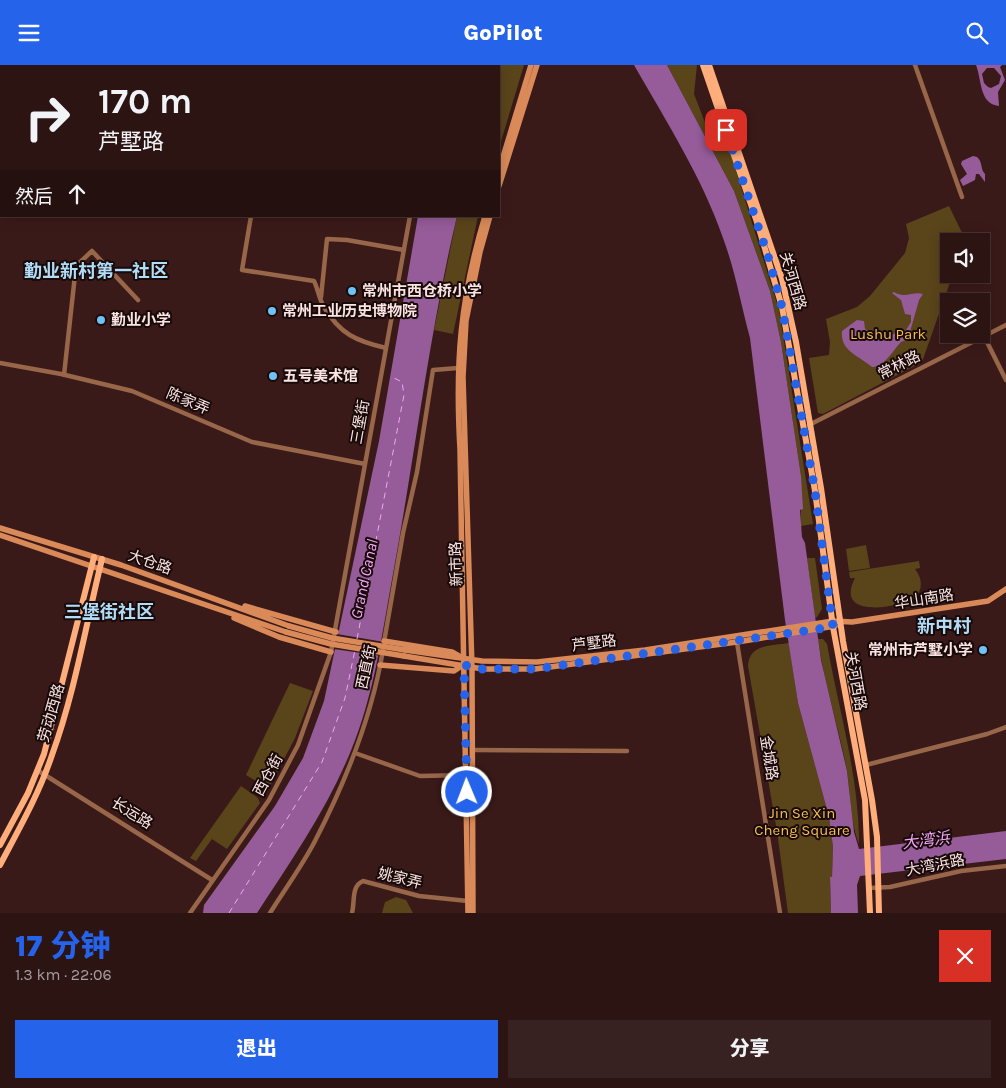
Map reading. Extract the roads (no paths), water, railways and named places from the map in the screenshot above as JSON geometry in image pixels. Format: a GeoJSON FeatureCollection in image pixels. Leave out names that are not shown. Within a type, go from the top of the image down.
{"type":"FeatureCollection","features":[{"type":"Feature","properties":{"kind":"main road"},"geometry":{"type":"LineString","coordinates":[[500,167],[531,65]]}},
{"type":"Feature","properties":{"kind":"main road"},"geometry":{"type":"LineString","coordinates":[[500,183],[537,65]]}},
{"type":"Feature","properties":{"kind":"main road","name":"关河西路"},"geometry":{"type":"LineString","coordinates":[[702,65],[773,272],[784,317],[815,491],[833,624],[865,800],[868,886]]}},
{"type":"Feature","properties":{"kind":"main road","name":"关河西路"},"geometry":{"type":"LineString","coordinates":[[709,65],[782,279],[796,342],[842,623],[843,641],[877,837],[878,885]]}},
{"type":"Feature","properties":{"kind":"main road","name":"新市路"},"geometry":{"type":"LineString","coordinates":[[468,913],[467,775],[463,662],[458,368],[461,320],[475,249],[485,217]]}},
{"type":"Feature","properties":{"kind":"main road","name":"新市路"},"geometry":{"type":"LineString","coordinates":[[473,913],[472,660],[463,377],[466,321],[480,251],[490,217]]}},
{"type":"Feature","properties":{"kind":"main road","name":"大仓路"},"geometry":{"type":"LineString","coordinates":[[0,529],[102,559],[189,589],[288,629]]}},
{"type":"Feature","properties":{"kind":"main road","name":"大仓路"},"geometry":{"type":"LineString","coordinates":[[0,535],[91,568],[288,629]]}},
{"type":"Feature","properties":{"kind":"main road","name":"劳动西路"},"geometry":{"type":"LineString","coordinates":[[0,845],[28,793],[44,754],[94,557]]}},
{"type":"Feature","properties":{"kind":"main road","name":"劳动西路"},"geometry":{"type":"LineString","coordinates":[[0,865],[45,775],[72,689],[102,559]]}},
{"type":"Feature","properties":{"kind":"main road"},"geometry":{"type":"LineString","coordinates":[[189,589],[336,632]]}},
{"type":"Feature","properties":{"kind":"main road","name":"华山南路"},"geometry":{"type":"LineString","coordinates":[[842,623],[988,601],[997,597],[1006,589]]}},
{"type":"Feature","properties":{"kind":"main road"},"geometry":{"type":"LineString","coordinates":[[188,599],[279,637],[331,653]]}},
{"type":"Feature","properties":{"kind":"main road"},"geometry":{"type":"LineString","coordinates":[[833,624],[842,623]]}},
{"type":"Feature","properties":{"kind":"main road","name":"芦墅路"},"geometry":{"type":"LineString","coordinates":[[288,629],[330,644],[463,662],[472,667],[535,669],[833,624]]}},
{"type":"Feature","properties":{"kind":"main road","name":"芦墅路"},"geometry":{"type":"LineString","coordinates":[[463,662],[472,660],[537,662],[737,639]]}},
{"type":"Feature","properties":{"kind":"main road"},"geometry":{"type":"LineString","coordinates":[[380,665],[454,671],[463,662],[452,652],[384,641]]}},
{"type":"Feature","properties":{"kind":"main road"},"geometry":{"type":"LineString","coordinates":[[878,885],[879,913]]}},
{"type":"Feature","properties":{"kind":"main road"},"geometry":{"type":"LineString","coordinates":[[868,886],[870,913]]}},
{"type":"Feature","properties":{"kind":"street"},"geometry":{"type":"LineString","coordinates":[[915,65],[962,197]]}},
{"type":"Feature","properties":{"kind":"street"},"geometry":{"type":"LineString","coordinates":[[251,217],[242,270],[310,280],[316,286],[334,321],[349,336],[361,342],[386,348]]}},
{"type":"Feature","properties":{"kind":"street","name":"三堡街"},"geometry":{"type":"LineString","coordinates":[[336,632],[410,217]]}},
{"type":"Feature","properties":{"kind":"street"},"geometry":{"type":"LineString","coordinates":[[321,299],[327,239],[347,240],[404,250]]}},
{"type":"Feature","properties":{"kind":"street"},"geometry":{"type":"LineString","coordinates":[[64,375],[76,266],[92,251],[138,299]]}},
{"type":"Feature","properties":{"kind":"street","name":"常林路"},"geometry":{"type":"LineString","coordinates":[[990,334],[1006,325]]}},
{"type":"Feature","properties":{"kind":"street","name":"常林路"},"geometry":{"type":"LineString","coordinates":[[804,428],[972,343]]}},
{"type":"Feature","properties":{"kind":"street"},"geometry":{"type":"LineString","coordinates":[[987,343],[1006,380]]}},
{"type":"Feature","properties":{"kind":"street","name":"陈家弄"},"geometry":{"type":"LineString","coordinates":[[0,363],[64,375],[132,391],[252,442],[365,464]]}},
{"type":"Feature","properties":{"kind":"street","name":"西直街"},"geometry":{"type":"LineString","coordinates":[[270,913],[314,842],[355,753],[370,708],[380,665],[403,533],[417,472],[434,370],[458,368]]}},
{"type":"Feature","properties":{"kind":"street","name":"西仓街"},"geometry":{"type":"LineString","coordinates":[[190,913],[272,795],[298,745],[331,653],[336,632]]}},
{"type":"Feature","properties":{"kind":"street","name":"金城路"},"geometry":{"type":"LineString","coordinates":[[737,639],[780,913]]}},
{"type":"Feature","properties":{"kind":"street"},"geometry":{"type":"LineString","coordinates":[[866,765],[987,734],[1006,727]]}},
{"type":"Feature","properties":{"kind":"street"},"geometry":{"type":"LineString","coordinates":[[473,750],[627,751]]}},
{"type":"Feature","properties":{"kind":"street"},"geometry":{"type":"LineString","coordinates":[[355,753],[420,777],[467,775]]}},
{"type":"Feature","properties":{"kind":"street","name":"长运路"},"geometry":{"type":"LineString","coordinates":[[37,770],[212,879]]}},
{"type":"Feature","properties":{"kind":"street","name":"大湾浜路"},"geometry":{"type":"LineString","coordinates":[[868,886],[890,887],[961,871],[1006,866]]}},
{"type":"Feature","properties":{"kind":"street","name":"姚家弄"},"geometry":{"type":"LineString","coordinates":[[352,913],[354,892],[358,884],[363,881],[419,896],[468,901]]}},
{"type":"Feature","properties":{"kind":"water"},"geometry":{"type":"Polygon","coordinates":[[[634,65],[667,65],[734,191],[770,291],[781,342],[801,476],[803,509],[800,510],[802,537],[805,543],[821,660],[847,771],[854,832],[859,849],[1006,831],[1006,859],[860,876],[857,885],[858,913],[831,913],[830,877],[832,877],[833,847],[829,817],[798,703],[785,620],[750,338],[734,275],[723,238],[705,193],[683,150],[634,65]]]}},
{"type":"Feature","properties":{"kind":"water"},"geometry":{"type":"Polygon","coordinates":[[[976,65],[1002,65],[1000,67],[1005,80],[998,92],[999,106],[988,101],[985,96],[976,65]],[[987,68],[982,74],[984,83],[991,88],[999,84],[1001,76],[994,68],[987,68]]]}},
{"type":"Feature","properties":{"kind":"water"},"geometry":{"type":"Polygon","coordinates":[[[973,156],[977,157],[980,161],[985,174],[985,182],[979,174],[976,174],[975,180],[963,186],[960,180],[967,174],[961,164],[962,161],[973,156]]]}},
{"type":"Feature","properties":{"kind":"water","name":"Grand Canal"},"geometry":{"type":"Polygon","coordinates":[[[418,217],[457,217],[438,305],[381,642],[365,709],[350,753],[330,795],[307,835],[257,913],[203,913],[204,905],[275,806],[303,758],[324,701],[379,441],[418,217]]]}},
{"type":"Feature","properties":{"kind":"water"},"geometry":{"type":"Polygon","coordinates":[[[892,293],[902,295],[923,294],[919,300],[908,339],[901,342],[881,365],[872,367],[847,348],[842,338],[842,331],[857,320],[864,321],[865,329],[881,338],[906,330],[911,322],[911,315],[905,314],[901,300],[892,293]]]}},
{"type":"Feature","properties":{"kind":"place","name":"常州市西仓桥小学"},"geometry":{"type":"Point","coordinates":[352,291]}},
{"type":"Feature","properties":{"kind":"place","name":"常州工业历史博物院"},"geometry":{"type":"Point","coordinates":[272,311]}},
{"type":"Feature","properties":{"kind":"place","name":"勤业小学"},"geometry":{"type":"Point","coordinates":[101,320]}},
{"type":"Feature","properties":{"kind":"place","name":"五号美术馆"},"geometry":{"type":"Point","coordinates":[273,376]}},
{"type":"Feature","properties":{"kind":"place","name":"常州市芦墅小学"},"geometry":{"type":"Point","coordinates":[983,650]}},
{"type":"Feature","properties":{"kind":"district","name":"勤业新村第一社区"},"geometry":{"type":"Point","coordinates":[96,271]}},
{"type":"Feature","properties":{"kind":"district","name":"三堡街社区"},"geometry":{"type":"Point","coordinates":[109,612]}},
{"type":"Feature","properties":{"kind":"district","name":"新中村"},"geometry":{"type":"Point","coordinates":[944,626]}},
{"type":"Feature","properties":{"kind":"park label","name":"Lushu Park"},"geometry":{"type":"Point","coordinates":[888,334]}},
{"type":"Feature","properties":{"kind":"park label","name":"Jin Se Xin Cheng Square"},"geometry":{"type":"Point","coordinates":[802,822]}},
{"type":"Feature","properties":{"kind":"water label","name":"大湾浜"},"geometry":{"type":"Point","coordinates":[926,840]}}]}
